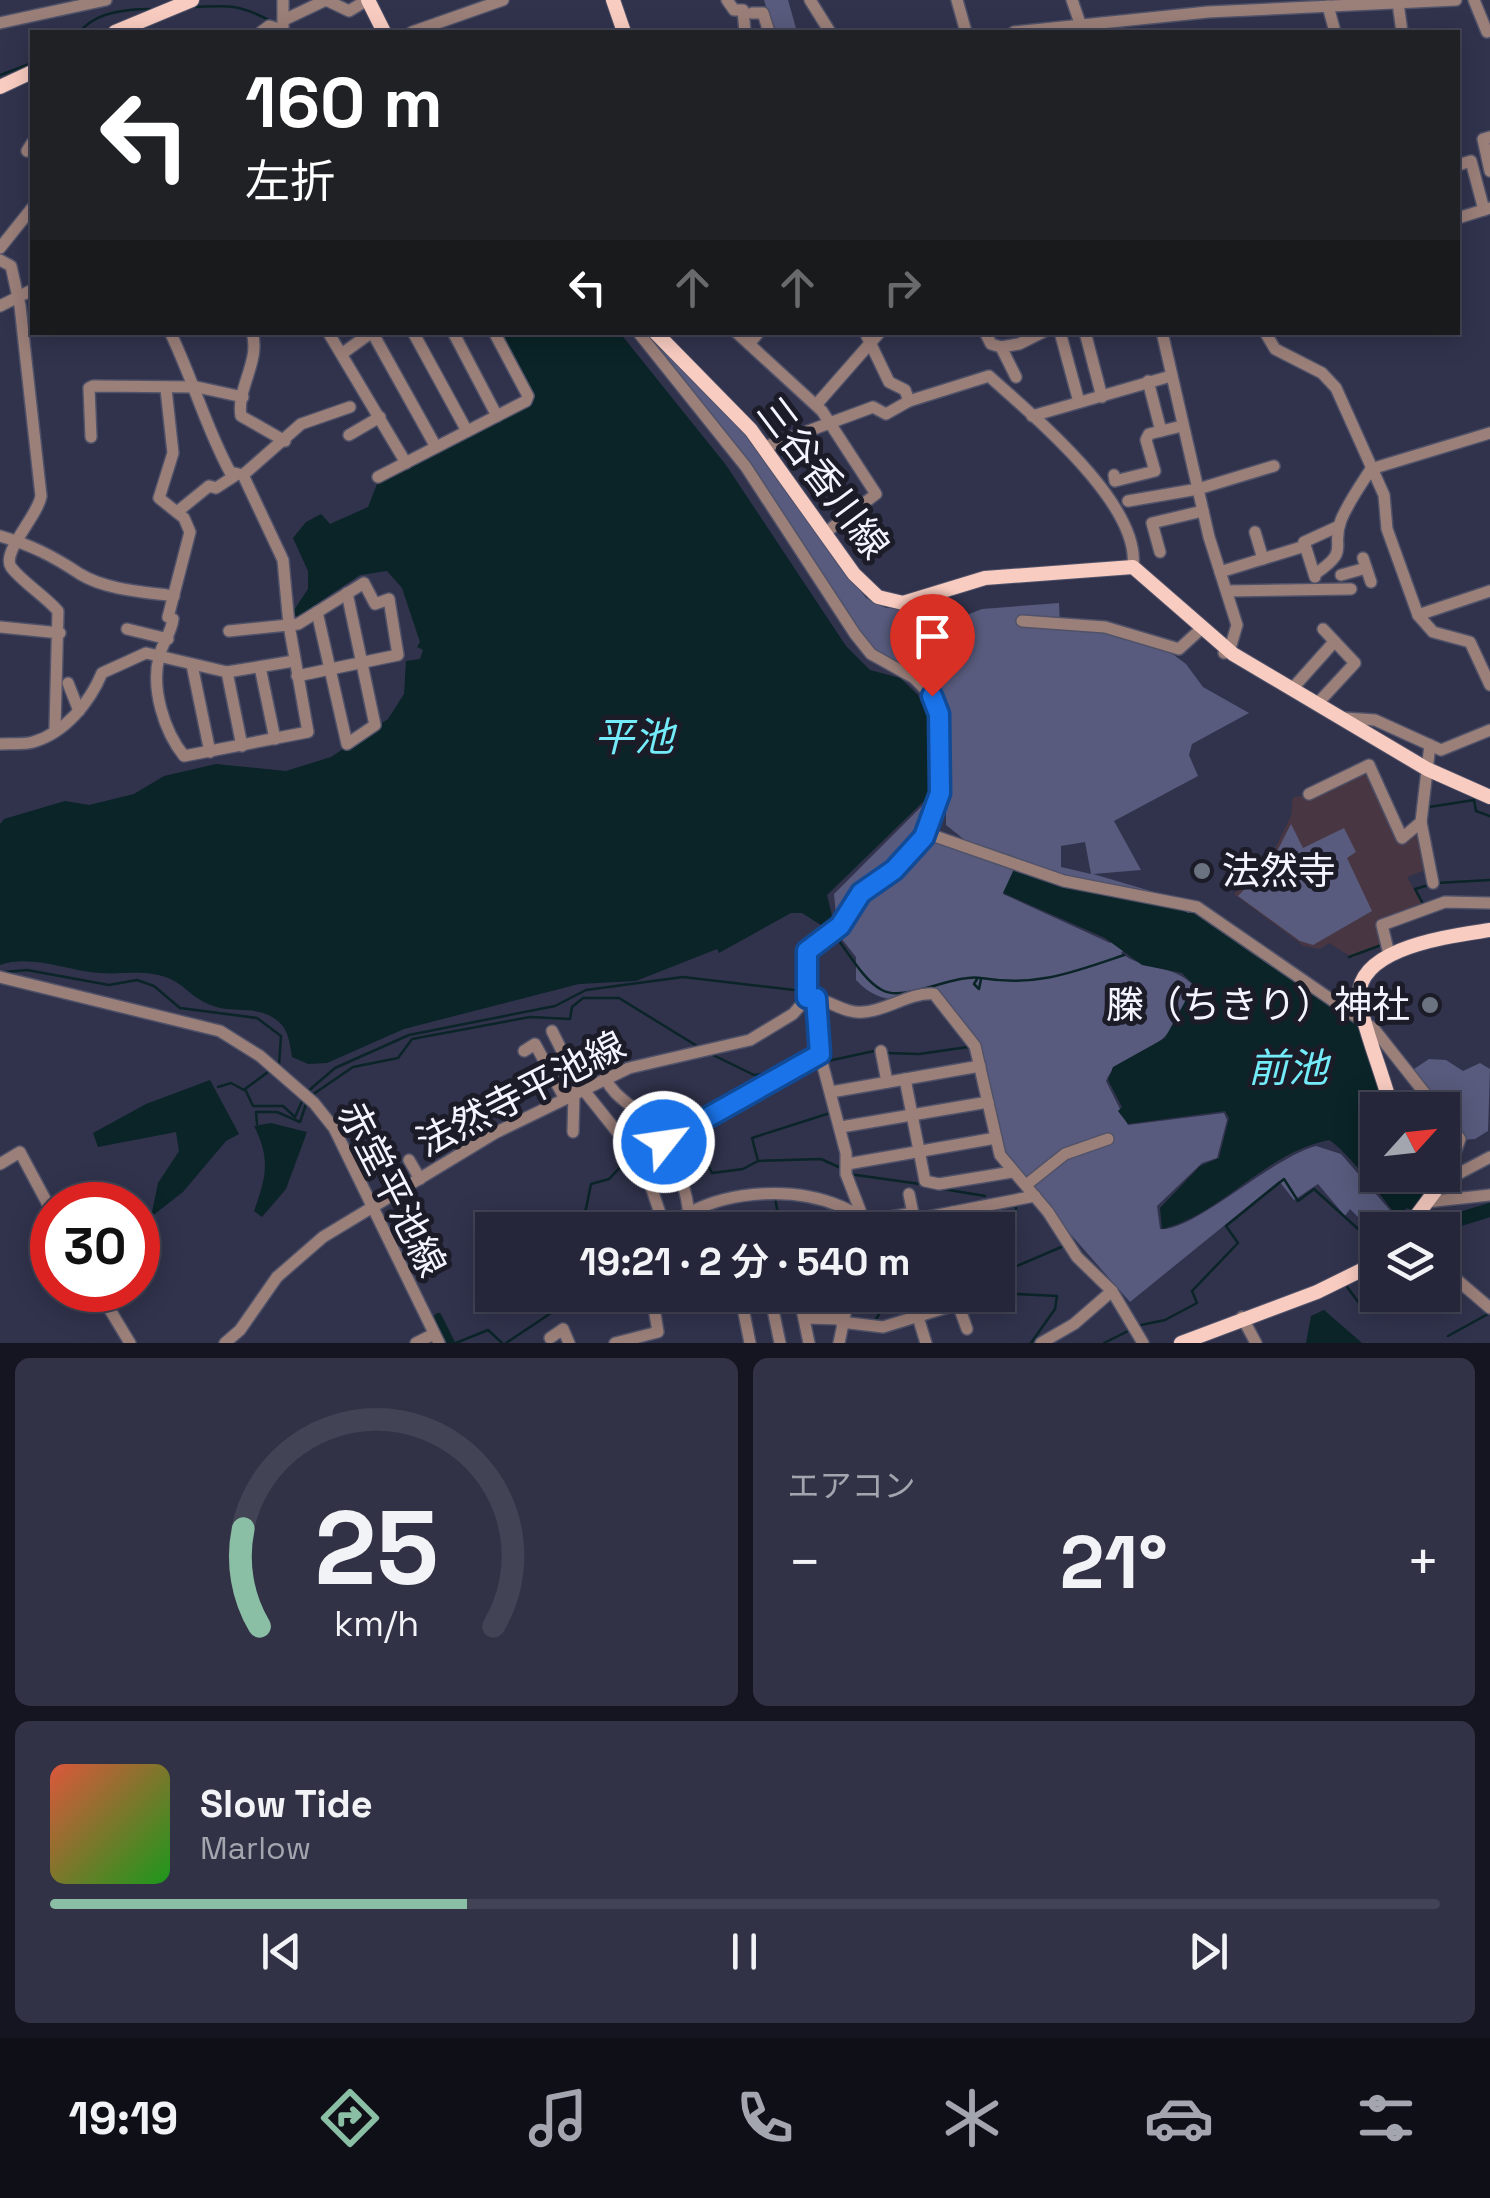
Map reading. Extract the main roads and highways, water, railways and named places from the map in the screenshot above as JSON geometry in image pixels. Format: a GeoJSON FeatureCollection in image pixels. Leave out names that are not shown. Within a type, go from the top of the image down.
{"type":"FeatureCollection","features":[{"type":"Feature","properties":{"kind":"main road"},"geometry":{"type":"LineString","coordinates":[[121,30],[192,0]]}},
{"type":"Feature","properties":{"kind":"main road"},"geometry":{"type":"LineString","coordinates":[[367,0],[383,30]]}},
{"type":"Feature","properties":{"kind":"main road"},"geometry":{"type":"LineString","coordinates":[[613,0],[623,30]]}},
{"type":"Feature","properties":{"kind":"main road"},"geometry":{"type":"LineString","coordinates":[[0,87],[30,73]]}},
{"type":"Feature","properties":{"kind":"main road","name":"三谷香川線"},"geometry":{"type":"LineString","coordinates":[[658,335],[765,447],[862,585],[890,602],[915,601],[1009,574],[1134,567],[1227,652],[1427,769],[1490,797]]}},
{"type":"Feature","properties":{"kind":"main road"},"geometry":{"type":"LineString","coordinates":[[1387,1092],[1360,995],[1372,968],[1389,954],[1490,930]]}},
{"type":"Feature","properties":{"kind":"main road"},"geometry":{"type":"LineString","coordinates":[[1181,1343],[1204,1338],[1242,1317],[1317,1292],[1360,1271]]}},
{"type":"Feature","properties":{"kind":"water","name":"平池"},"geometry":{"type":"Polygon","coordinates":[[[499,335],[622,335],[726,465],[846,646],[870,670],[900,678],[918,695],[927,714],[934,784],[926,799],[827,895],[835,928],[830,931],[802,913],[791,913],[719,953],[717,949],[636,981],[579,984],[404,1029],[327,1063],[308,1064],[292,1057],[285,1030],[272,1017],[211,1005],[159,975],[87,972],[24,961],[0,965],[0,824],[4,819],[65,801],[89,805],[134,794],[164,776],[216,764],[286,771],[331,757],[388,719],[404,694],[406,661],[420,659],[423,650],[417,647],[420,642],[402,588],[387,571],[360,575],[297,617],[292,613],[308,589],[308,571],[293,538],[306,522],[321,514],[330,524],[368,507],[379,479],[532,400],[499,335]]]}},
{"type":"Feature","properties":{"kind":"water","name":"前池"},"geometry":{"type":"Polygon","coordinates":[[[1014,869],[1175,905],[1188,913],[1201,910],[1368,1031],[1385,1092],[1360,1092],[1360,1171],[1329,1140],[1284,1157],[1205,1210],[1162,1229],[1160,1208],[1200,1166],[1219,1158],[1229,1118],[1225,1111],[1128,1124],[1118,1111],[1122,1107],[1108,1080],[1113,1067],[1165,1038],[1194,985],[1182,973],[1142,965],[1105,938],[1003,893],[1014,869]]]}},
{"type":"Feature","properties":{"kind":"water"},"geometry":{"type":"Polygon","coordinates":[[[210,1080],[239,1134],[226,1141],[183,1192],[160,1210],[159,1182],[179,1151],[176,1132],[98,1147],[93,1133],[146,1104],[210,1080]]]}},
{"type":"Feature","properties":{"kind":"water"},"geometry":{"type":"Polygon","coordinates":[[[271,1123],[307,1132],[286,1189],[262,1217],[254,1211],[265,1159],[254,1126],[271,1123]]]}},
{"type":"Feature","properties":{"kind":"water","name":"前池"},"geometry":{"type":"Polygon","coordinates":[[[1378,1192],[1429,1192],[1416,1211],[1406,1208],[1405,1212],[1393,1212],[1378,1192]]]}},
{"type":"Feature","properties":{"kind":"water"},"geometry":{"type":"Polygon","coordinates":[[[1324,1310],[1362,1343],[1306,1343],[1311,1316],[1324,1310]]]}},
{"type":"Feature","properties":{"kind":"waterway"},"geometry":{"type":"LineString","coordinates":[[194,7],[231,7],[269,20]]}},
{"type":"Feature","properties":{"kind":"waterway"},"geometry":{"type":"LineString","coordinates":[[82,30],[102,16],[150,9]]}},
{"type":"Feature","properties":{"kind":"waterway"},"geometry":{"type":"LineString","coordinates":[[0,75],[30,64]]}},
{"type":"Feature","properties":{"kind":"waterway"},"geometry":{"type":"LineString","coordinates":[[1429,807],[1474,800],[1476,811],[1490,816]]}},
{"type":"Feature","properties":{"kind":"waterway"},"geometry":{"type":"LineString","coordinates":[[1437,883],[1490,880]]}},
{"type":"Feature","properties":{"kind":"waterway"},"geometry":{"type":"LineString","coordinates":[[1423,904],[1415,889],[1429,885]]}},
{"type":"Feature","properties":{"kind":"waterway"},"geometry":{"type":"LineString","coordinates":[[836,937],[869,980],[892,993],[970,978],[1036,979],[1070,973],[1124,955]]}},
{"type":"Feature","properties":{"kind":"waterway"},"geometry":{"type":"LineString","coordinates":[[1349,957],[1384,944]]}},
{"type":"Feature","properties":{"kind":"waterway"},"geometry":{"type":"LineString","coordinates":[[5,972],[27,970],[109,985],[137,980],[154,986],[180,1008],[257,1018],[281,1036],[279,1065]]}},
{"type":"Feature","properties":{"kind":"waterway"},"geometry":{"type":"LineString","coordinates":[[307,1092],[335,1068],[409,1035],[555,1006],[586,990],[683,977],[803,991]]}},
{"type":"Feature","properties":{"kind":"waterway"},"geometry":{"type":"LineString","coordinates":[[977,979],[974,984],[979,989],[981,979]]}},
{"type":"Feature","properties":{"kind":"waterway"},"geometry":{"type":"LineString","coordinates":[[312,1095],[353,1067],[398,1058],[412,1039],[530,1017],[570,1019],[572,1007],[583,998],[619,998],[697,1046]]}},
{"type":"Feature","properties":{"kind":"waterway"},"geometry":{"type":"LineString","coordinates":[[886,1053],[919,1054],[968,1047]]}},
{"type":"Feature","properties":{"kind":"waterway"},"geometry":{"type":"LineString","coordinates":[[828,1061],[874,1051]]}},
{"type":"Feature","properties":{"kind":"waterway"},"geometry":{"type":"LineString","coordinates":[[713,1055],[754,1075],[780,1072]]}},
{"type":"Feature","properties":{"kind":"waterway"},"geometry":{"type":"LineString","coordinates":[[268,1072],[245,1089],[253,1106],[283,1106],[295,1117],[303,1099]]}},
{"type":"Feature","properties":{"kind":"waterway"},"geometry":{"type":"LineString","coordinates":[[218,1087],[231,1083],[244,1090]]}},
{"type":"Feature","properties":{"kind":"waterway"},"geometry":{"type":"LineString","coordinates":[[257,1124],[256,1112],[277,1112],[300,1122],[307,1101]]}},
{"type":"Feature","properties":{"kind":"waterway"},"geometry":{"type":"LineString","coordinates":[[682,1170],[707,1163],[712,1173],[743,1169],[758,1161],[752,1138],[830,1113]]}},
{"type":"Feature","properties":{"kind":"waterway"},"geometry":{"type":"LineString","coordinates":[[584,1212],[591,1184],[609,1179],[653,1133]]}},
{"type":"Feature","properties":{"kind":"waterway"},"geometry":{"type":"LineString","coordinates":[[758,1161],[821,1159],[843,1169]]}},
{"type":"Feature","properties":{"kind":"waterway"},"geometry":{"type":"LineString","coordinates":[[849,1174],[920,1184]]}},
{"type":"Feature","properties":{"kind":"waterway"},"geometry":{"type":"LineString","coordinates":[[1136,1326],[1165,1320],[1197,1303],[1192,1291],[1238,1243],[1226,1226],[1284,1179],[1298,1201],[1314,1189],[1360,1231]]}},
{"type":"Feature","properties":{"kind":"waterway"},"geometry":{"type":"LineString","coordinates":[[943,1189],[985,1196]]}},
{"type":"Feature","properties":{"kind":"waterway"},"geometry":{"type":"LineString","coordinates":[[775,1198],[778,1212]]}},
{"type":"Feature","properties":{"kind":"waterway"},"geometry":{"type":"LineString","coordinates":[[1006,1207],[1016,1206],[1015,1213]]}},
{"type":"Feature","properties":{"kind":"waterway"},"geometry":{"type":"LineString","coordinates":[[1460,1219],[1490,1210]]}},
{"type":"Feature","properties":{"kind":"waterway"},"geometry":{"type":"LineString","coordinates":[[1015,1267],[1066,1245]]}},
{"type":"Feature","properties":{"kind":"waterway"},"geometry":{"type":"LineString","coordinates":[[1345,1284],[1360,1305]]}},
{"type":"Feature","properties":{"kind":"waterway"},"geometry":{"type":"LineString","coordinates":[[408,1291],[426,1328]]}},
{"type":"Feature","properties":{"kind":"waterway"},"geometry":{"type":"LineString","coordinates":[[1015,1294],[1057,1296],[1055,1309],[1031,1343]]}},
{"type":"Feature","properties":{"kind":"waterway"},"geometry":{"type":"LineString","coordinates":[[506,1343],[552,1312]]}},
{"type":"Feature","properties":{"kind":"waterway"},"geometry":{"type":"LineString","coordinates":[[875,1321],[880,1312]]}},
{"type":"Feature","properties":{"kind":"waterway"},"geometry":{"type":"LineString","coordinates":[[1374,1312],[1394,1312]]}},
{"type":"Feature","properties":{"kind":"waterway"},"geometry":{"type":"LineString","coordinates":[[1448,1336],[1488,1314]]}},
{"type":"Feature","properties":{"kind":"waterway"},"geometry":{"type":"LineString","coordinates":[[438,1317],[451,1343]]}},
{"type":"Feature","properties":{"kind":"waterway"},"geometry":{"type":"LineString","coordinates":[[456,1343],[488,1330],[502,1343]]}},
{"type":"Feature","properties":{"kind":"waterway"},"geometry":{"type":"LineString","coordinates":[[1104,1343],[1130,1330]]}},
{"type":"Feature","properties":{"kind":"place","name":"法然寺"},"geometry":{"type":"Point","coordinates":[1202,871]}},
{"type":"Feature","properties":{"kind":"place","name":"榺（ちきり）神社"},"geometry":{"type":"Point","coordinates":[1430,1005]}}]}
